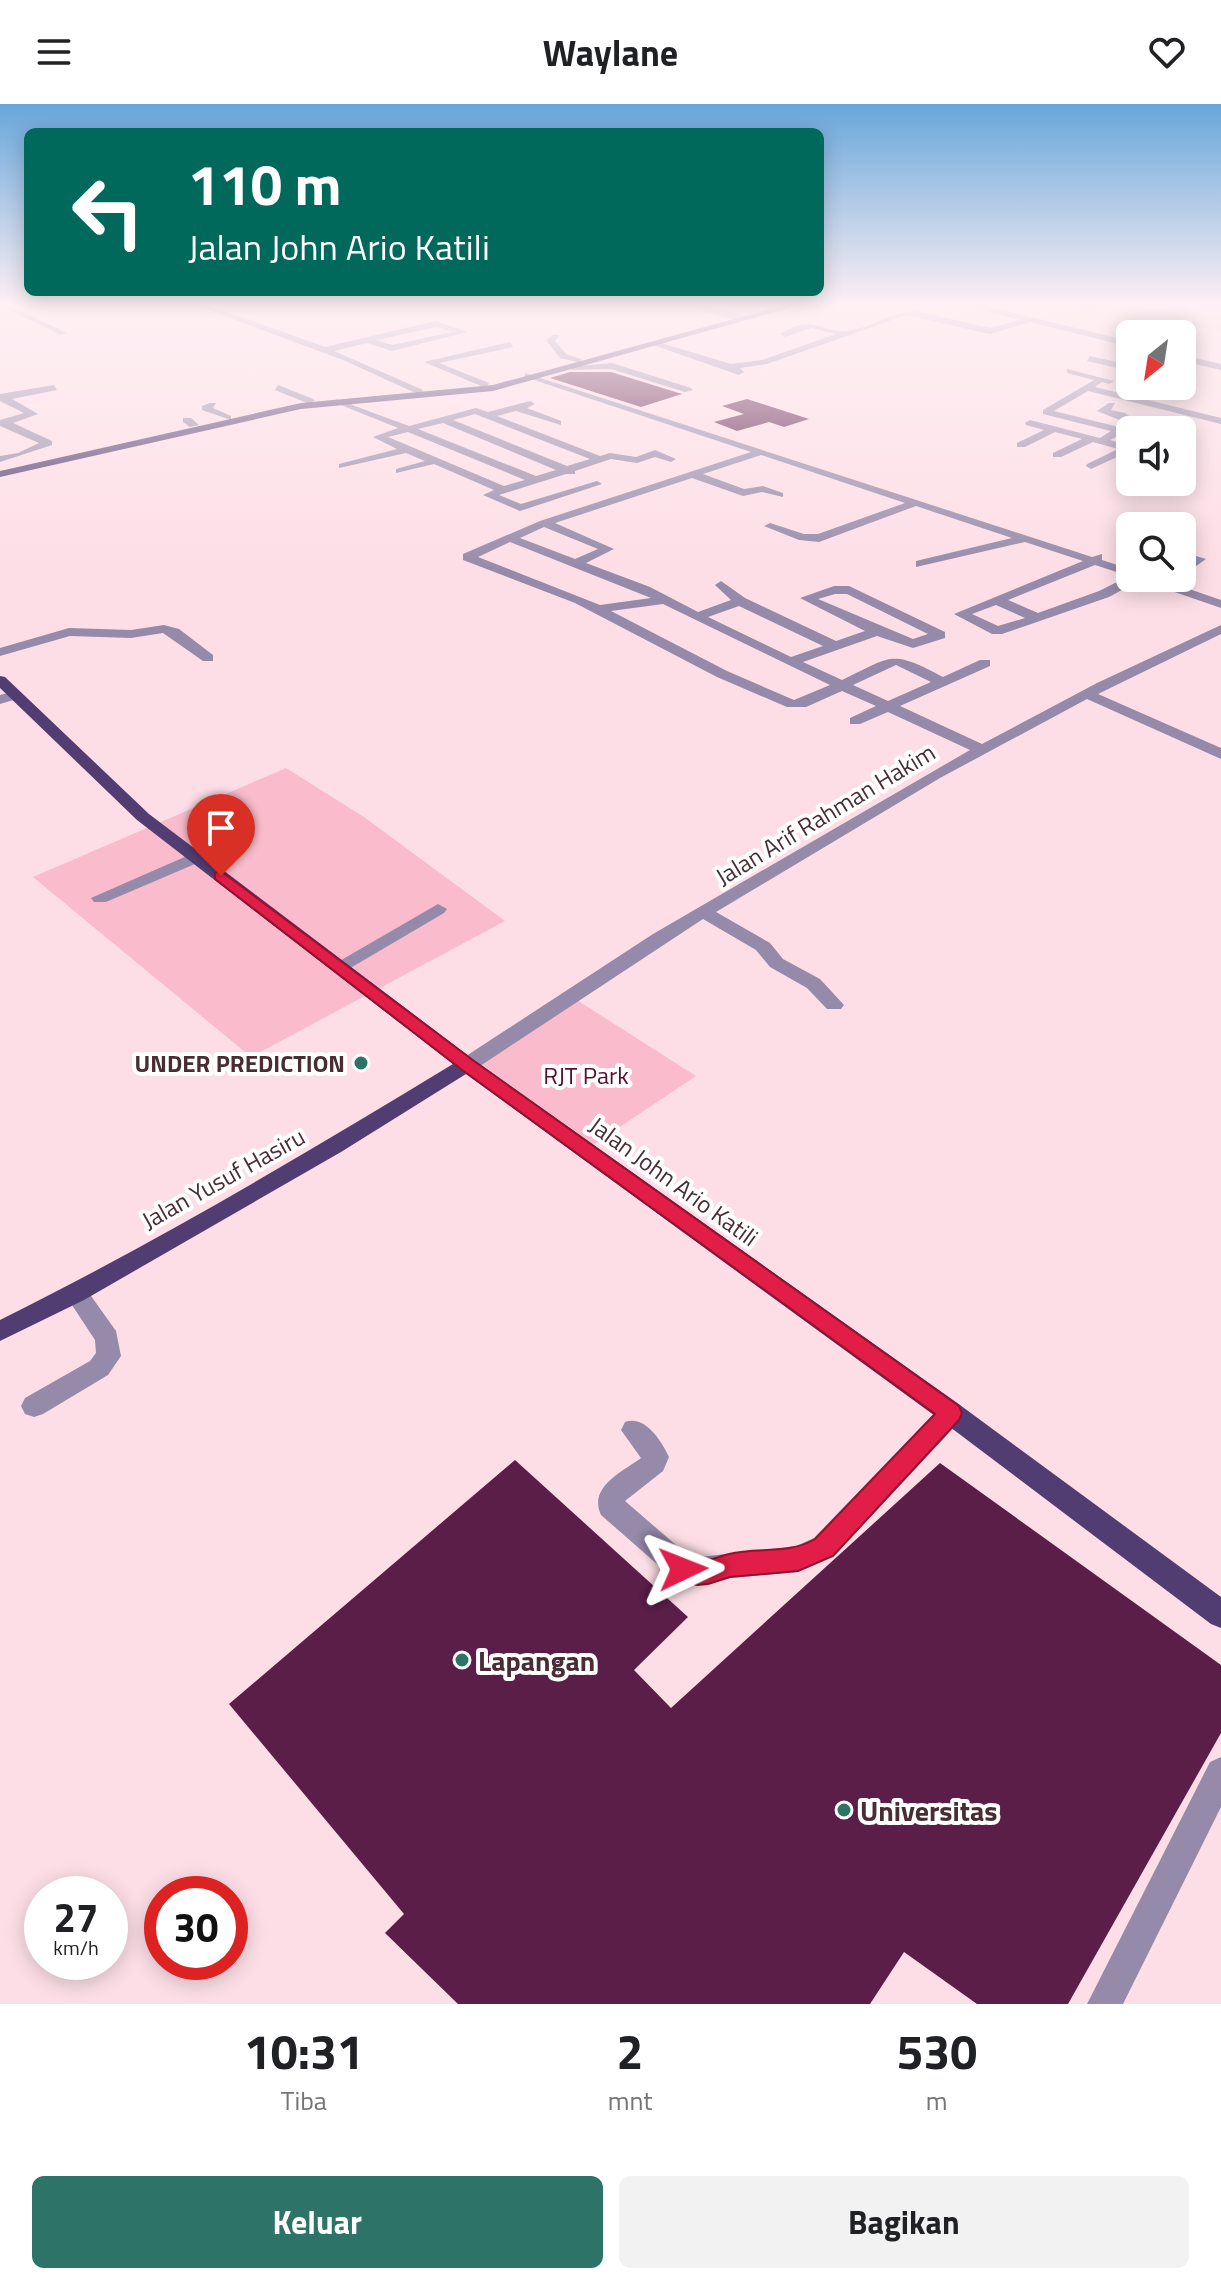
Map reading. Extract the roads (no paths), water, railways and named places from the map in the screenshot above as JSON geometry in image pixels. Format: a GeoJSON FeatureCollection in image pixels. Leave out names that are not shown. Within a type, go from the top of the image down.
{"type":"FeatureCollection","features":[{"type":"Feature","properties":{"kind":"main road"},"geometry":{"type":"LineString","coordinates":[[0,472],[191,422],[310,401],[400,394]]}},
{"type":"Feature","properties":{"kind":"main road"},"geometry":{"type":"LineString","coordinates":[[0,472],[59,463],[290,408],[434,394]]}},
{"type":"Feature","properties":{"kind":"main road","name":"Jalan John Ario Katili"},"geometry":{"type":"LineString","coordinates":[[5,692],[143,817],[467,1065],[951,1413],[1221,1614]]}},
{"type":"Feature","properties":{"kind":"main road","name":"Jalan Yusuf Hasiru"},"geometry":{"type":"LineString","coordinates":[[0,1331],[76,1293],[333,1147],[467,1065]]}},
{"type":"Feature","properties":{"kind":"street"},"geometry":{"type":"LineString","coordinates":[[292,394],[310,401]]}},
{"type":"Feature","properties":{"kind":"street"},"geometry":{"type":"LineString","coordinates":[[584,394],[1116,568]]}},
{"type":"Feature","properties":{"kind":"street"},"geometry":{"type":"LineString","coordinates":[[1077,394],[1046,412],[1116,430]]}},
{"type":"Feature","properties":{"kind":"street"},"geometry":{"type":"LineString","coordinates":[[1098,394],[1110,399],[1221,421]]}},
{"type":"Feature","properties":{"kind":"street"},"geometry":{"type":"LineString","coordinates":[[1116,394],[1102,411],[1147,416]]}},
{"type":"Feature","properties":{"kind":"street"},"geometry":{"type":"LineString","coordinates":[[2,397],[33,414],[2,423]]}},
{"type":"Feature","properties":{"kind":"street"},"geometry":{"type":"LineString","coordinates":[[339,401],[533,479]]}},
{"type":"Feature","properties":{"kind":"street"},"geometry":{"type":"LineString","coordinates":[[488,415],[530,404]]}},
{"type":"Feature","properties":{"kind":"street"},"geometry":{"type":"LineString","coordinates":[[213,405],[205,408],[227,418]]}},
{"type":"Feature","properties":{"kind":"street"},"geometry":{"type":"LineString","coordinates":[[1200,415],[1212,406]]}},
{"type":"Feature","properties":{"kind":"street"},"geometry":{"type":"LineString","coordinates":[[518,408],[557,423]]}},
{"type":"Feature","properties":{"kind":"street"},"geometry":{"type":"LineString","coordinates":[[501,489],[378,437],[474,411],[599,459]]}},
{"type":"Feature","properties":{"kind":"street"},"geometry":{"type":"LineString","coordinates":[[442,419],[626,495]]}},
{"type":"Feature","properties":{"kind":"street"},"geometry":{"type":"LineString","coordinates":[[1200,429],[1221,421]]}},
{"type":"Feature","properties":{"kind":"street"},"geometry":{"type":"LineString","coordinates":[[0,459],[48,443],[2,423]]}},
{"type":"Feature","properties":{"kind":"street"},"geometry":{"type":"LineString","coordinates":[[1030,423],[1116,446]]}},
{"type":"Feature","properties":{"kind":"street"},"geometry":{"type":"LineString","coordinates":[[1021,445],[1054,429]]}},
{"type":"Feature","properties":{"kind":"street"},"geometry":{"type":"LineString","coordinates":[[466,452],[534,434]]}},
{"type":"Feature","properties":{"kind":"street"},"geometry":{"type":"LineString","coordinates":[[1057,455],[1116,434]]}},
{"type":"Feature","properties":{"kind":"street"},"geometry":{"type":"LineString","coordinates":[[640,449],[671,459]]}},
{"type":"Feature","properties":{"kind":"street"},"geometry":{"type":"LineString","coordinates":[[343,466],[404,450]]}},
{"type":"Feature","properties":{"kind":"street"},"geometry":{"type":"LineString","coordinates":[[760,452],[544,523],[467,557],[599,609],[722,674],[792,704],[801,704],[898,660],[941,681]]}},
{"type":"Feature","properties":{"kind":"street"},"geometry":{"type":"LineString","coordinates":[[597,484],[520,508],[489,495],[599,459],[615,455],[637,460],[655,453]]}},
{"type":"Feature","properties":{"kind":"street"},"geometry":{"type":"LineString","coordinates":[[1091,466],[1116,455]]}},
{"type":"Feature","properties":{"kind":"street"},"geometry":{"type":"LineString","coordinates":[[400,471],[431,462]]}},
{"type":"Feature","properties":{"kind":"street"},"geometry":{"type":"LineString","coordinates":[[694,475],[743,493],[758,487],[779,495]]}},
{"type":"Feature","properties":{"kind":"street"},"geometry":{"type":"LineString","coordinates":[[648,479],[662,485]]}},
{"type":"Feature","properties":{"kind":"street"},"geometry":{"type":"LineString","coordinates":[[770,526],[803,537],[819,538],[914,503]]}},
{"type":"Feature","properties":{"kind":"street"},"geometry":{"type":"LineString","coordinates":[[544,523],[608,549],[572,564]]}},
{"type":"Feature","properties":{"kind":"street"},"geometry":{"type":"LineString","coordinates":[[536,549],[572,534]]}},
{"type":"Feature","properties":{"kind":"street"},"geometry":{"type":"LineString","coordinates":[[920,564],[1028,538]]}},
{"type":"Feature","properties":{"kind":"street"},"geometry":{"type":"LineString","coordinates":[[512,539],[646,590],[695,617],[981,749]]}},
{"type":"Feature","properties":{"kind":"street"},"geometry":{"type":"LineString","coordinates":[[1116,560],[1103,556],[961,614],[997,631],[1116,588]]}},
{"type":"Feature","properties":{"kind":"street"},"geometry":{"type":"LineString","coordinates":[[1196,562],[1200,559]]}},
{"type":"Feature","properties":{"kind":"street"},"geometry":{"type":"LineString","coordinates":[[1057,577],[1104,594]]}},
{"type":"Feature","properties":{"kind":"street"},"geometry":{"type":"LineString","coordinates":[[721,585],[740,601],[835,646]]}},
{"type":"Feature","properties":{"kind":"street"},"geometry":{"type":"LineString","coordinates":[[790,662],[877,631],[916,644],[940,635],[849,590],[834,590],[806,598],[877,631]]}},
{"type":"Feature","properties":{"kind":"street"},"geometry":{"type":"LineString","coordinates":[[1193,592],[1221,604]]}},
{"type":"Feature","properties":{"kind":"street"},"geometry":{"type":"LineString","coordinates":[[599,609],[663,600]]}},
{"type":"Feature","properties":{"kind":"street"},"geometry":{"type":"LineString","coordinates":[[997,600],[1037,618]]}},
{"type":"Feature","properties":{"kind":"street"},"geometry":{"type":"LineString","coordinates":[[695,617],[740,601]]}},
{"type":"Feature","properties":{"kind":"street"},"geometry":{"type":"LineString","coordinates":[[0,652],[69,632],[131,634],[164,629],[174,632],[208,658]]}},
{"type":"Feature","properties":{"kind":"street","name":"Jalan Arif Rahman Hakim"},"geometry":{"type":"LineString","coordinates":[[467,1065],[659,938],[981,749],[1221,629]]}},
{"type":"Feature","properties":{"kind":"street"},"geometry":{"type":"LineString","coordinates":[[1199,640],[1221,649]]}},
{"type":"Feature","properties":{"kind":"street"},"geometry":{"type":"LineString","coordinates":[[855,721],[985,663]]}},
{"type":"Feature","properties":{"kind":"street"},"geometry":{"type":"LineString","coordinates":[[1087,694],[1221,754]]}},
{"type":"Feature","properties":{"kind":"street"},"geometry":{"type":"LineString","coordinates":[[100,898],[196,857]]}},
{"type":"Feature","properties":{"kind":"street"},"geometry":{"type":"LineString","coordinates":[[340,966],[438,909]]}},
{"type":"Feature","properties":{"kind":"street"},"geometry":{"type":"LineString","coordinates":[[705,913],[766,950],[764,964],[812,982],[834,1005]]}},
{"type":"Feature","properties":{"kind":"street"},"geometry":{"type":"LineString","coordinates":[[34,1406],[99,1368],[109,1356],[111,1345],[76,1293]]}},
{"type":"Feature","properties":{"kind":"street"},"geometry":{"type":"LineString","coordinates":[[634,1430],[656,1457],[654,1463],[612,1495],[611,1506],[683,1569],[697,1573],[730,1565],[798,1559],[824,1547],[951,1413]]}},
{"type":"Feature","properties":{"kind":"street"},"geometry":{"type":"LineString","coordinates":[[1105,2004],[1221,1773]]}},
{"type":"Feature","properties":{"kind":"place","name":"UNDER PREDICTION"},"geometry":{"type":"Point","coordinates":[361,1063]}},
{"type":"Feature","properties":{"kind":"place","name":"Lapangan"},"geometry":{"type":"Point","coordinates":[462,1660]}},
{"type":"Feature","properties":{"kind":"place","name":"Universitas"},"geometry":{"type":"Point","coordinates":[844,1810]}},
{"type":"Feature","properties":{"kind":"park label","name":"RJT Park"},"geometry":{"type":"Point","coordinates":[586,1075]}}]}
